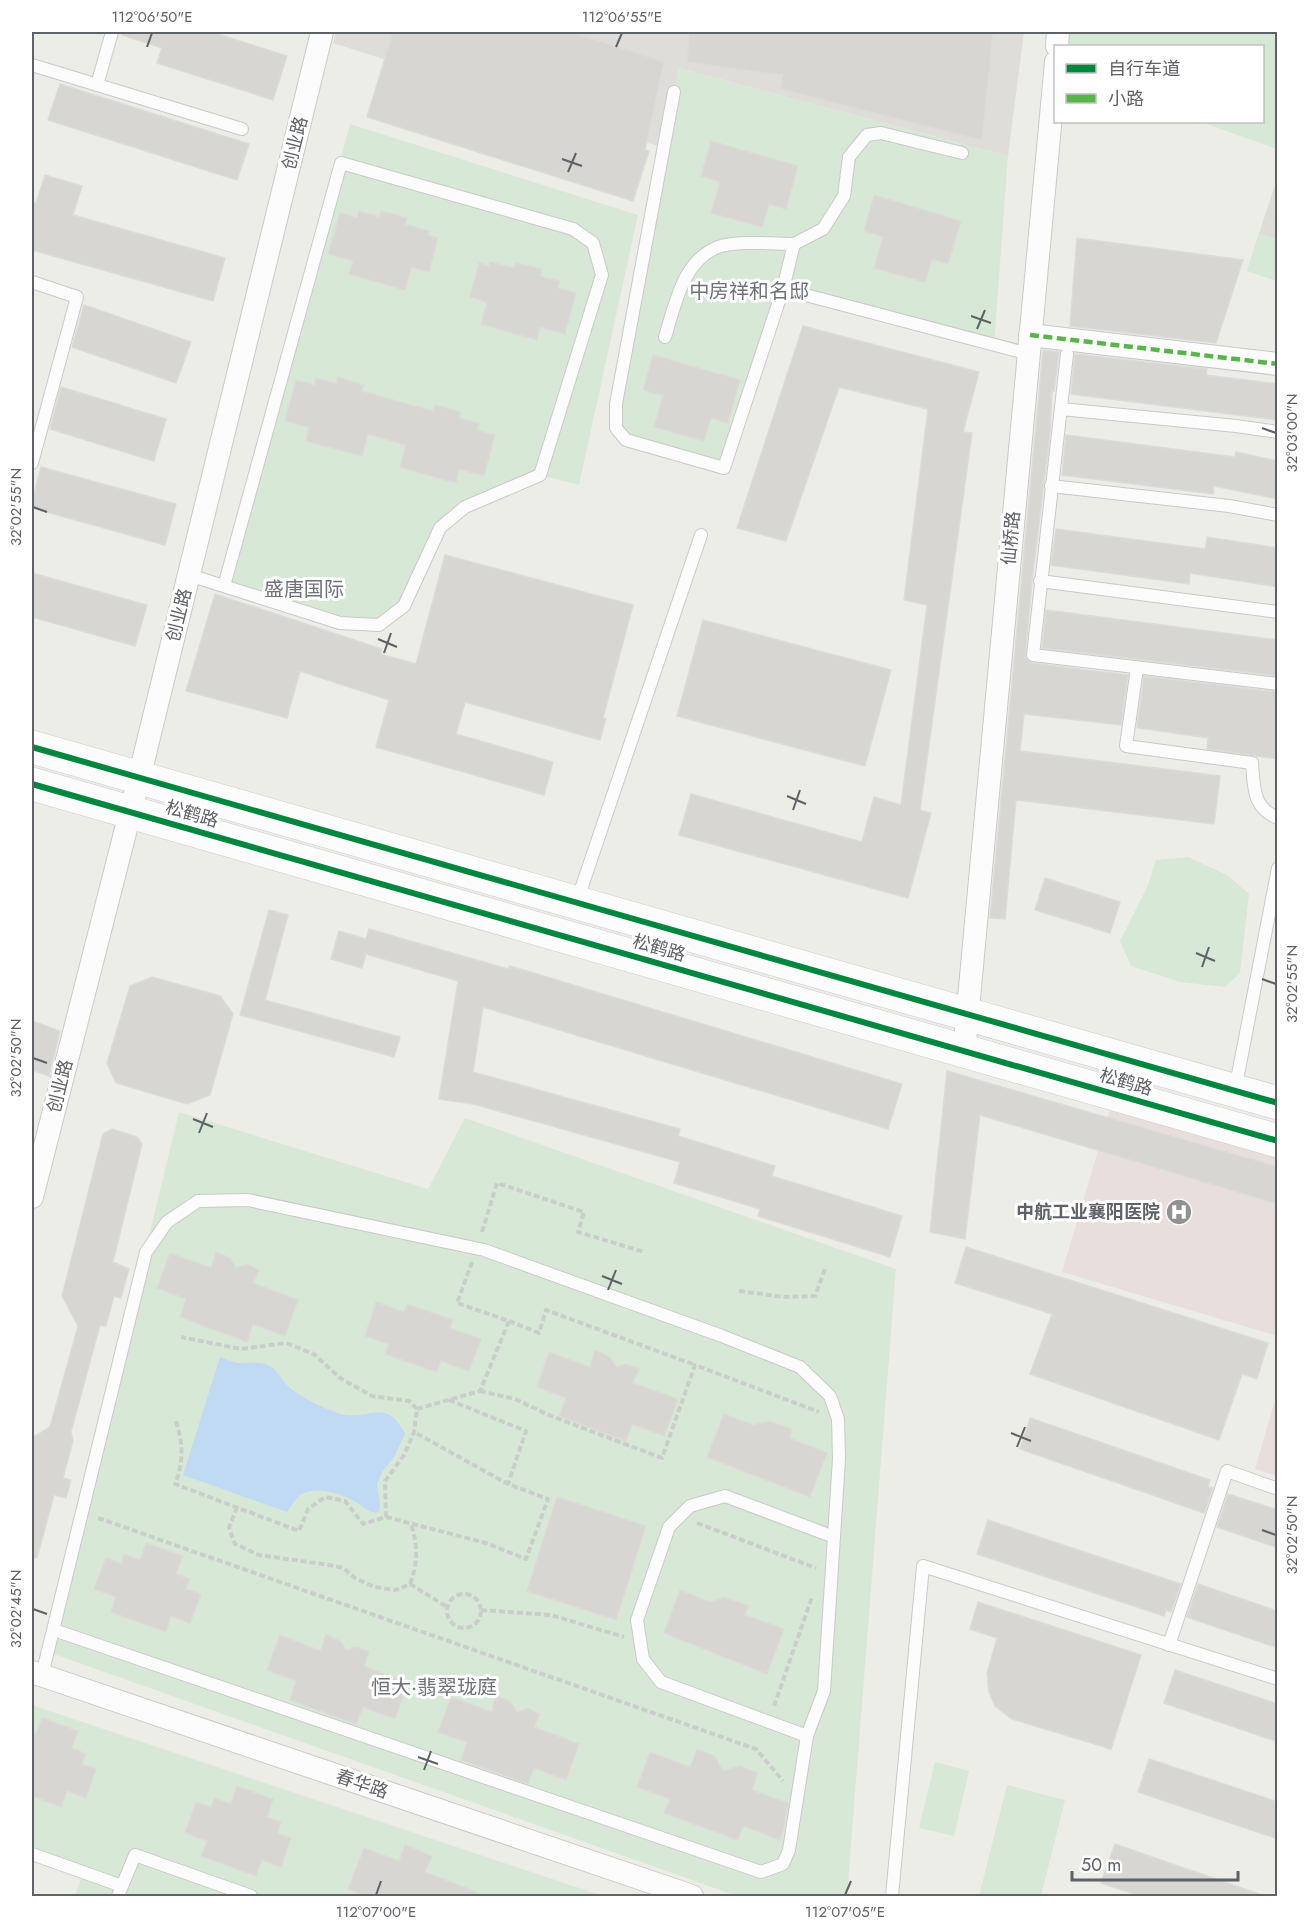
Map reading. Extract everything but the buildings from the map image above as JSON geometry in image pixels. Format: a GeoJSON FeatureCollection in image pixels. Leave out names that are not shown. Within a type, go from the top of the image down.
{"type":"FeatureCollection","features":[{"type":"Feature","properties":{"kind":"main road","name":"松鹤路"},"geometry":{"type":"LineString","coordinates":[[32,747],[1278,1103]]}},
{"type":"Feature","properties":{"kind":"main road","name":"松鹤路"},"geometry":{"type":"LineString","coordinates":[[32,784],[1278,1141]]}},
{"type":"Feature","properties":{"kind":"street","name":"创业路"},"geometry":{"type":"LineString","coordinates":[[32,1197],[140,777],[322,32]]}},
{"type":"Feature","properties":{"kind":"street","name":"仙桥路"},"geometry":{"type":"LineString","coordinates":[[964,1052],[1054,83]]}},
{"type":"Feature","properties":{"kind":"street"},"geometry":{"type":"LineString","coordinates":[[1029,344],[1278,364]]}},
{"type":"Feature","properties":{"kind":"street","name":"春华路"},"geometry":{"type":"LineString","coordinates":[[37,1673],[692,1896]]}},
{"type":"Feature","properties":{"kind":"lane"},"geometry":{"type":"LineString","coordinates":[[97,85],[112,32]]}},
{"type":"Feature","properties":{"kind":"lane"},"geometry":{"type":"LineString","coordinates":[[32,65],[242,129]]}},
{"type":"Feature","properties":{"kind":"lane"},"geometry":{"type":"LineString","coordinates":[[674,92],[616,404],[616,428],[626,440],[724,468],[783,289],[794,244]]}},
{"type":"Feature","properties":{"kind":"lane"},"geometry":{"type":"LineString","coordinates":[[665,337],[681,287],[697,261],[719,247],[749,243],[794,244],[822,229],[844,196],[849,156],[867,135],[881,133],[962,153]]}},
{"type":"Feature","properties":{"kind":"lane"},"geometry":{"type":"LineString","coordinates":[[189,575],[340,623],[379,625],[404,606],[440,528],[465,507],[540,475],[602,275],[593,243],[573,229],[341,163],[224,586]]}},
{"type":"Feature","properties":{"kind":"lane"},"geometry":{"type":"LineString","coordinates":[[32,282],[77,297],[32,463]]}},
{"type":"Feature","properties":{"kind":"lane"},"geometry":{"type":"LineString","coordinates":[[783,289],[1029,344]]}},
{"type":"Feature","properties":{"kind":"lane"},"geometry":{"type":"LineString","coordinates":[[1068,354],[1033,656],[1278,684]]}},
{"type":"Feature","properties":{"kind":"lane"},"geometry":{"type":"LineString","coordinates":[[1061,410],[1278,432]]}},
{"type":"Feature","properties":{"kind":"lane"},"geometry":{"type":"LineString","coordinates":[[1051,486],[1228,506],[1278,515]]}},
{"type":"Feature","properties":{"kind":"lane"},"geometry":{"type":"LineString","coordinates":[[577,903],[701,535]]}},
{"type":"Feature","properties":{"kind":"lane"},"geometry":{"type":"LineString","coordinates":[[1040,581],[1278,612]]}},
{"type":"Feature","properties":{"kind":"lane"},"geometry":{"type":"LineString","coordinates":[[1137,668],[1126,746],[1252,763],[1255,797],[1267,813],[1278,818]]}},
{"type":"Feature","properties":{"kind":"lane"},"geometry":{"type":"LineString","coordinates":[[1235,1091],[1278,868]]}},
{"type":"Feature","properties":{"kind":"lane"},"geometry":{"type":"LineString","coordinates":[[37,1673],[54,1630],[146,1252],[166,1222],[198,1201],[248,1200],[477,1249],[723,1336],[800,1366],[830,1396],[838,1419],[839,1460],[824,1691],[807,1736],[789,1850],[783,1864],[761,1872],[54,1630]]}},
{"type":"Feature","properties":{"kind":"lane"},"geometry":{"type":"LineString","coordinates":[[1169,1645],[1227,1471],[1278,1489]]}},
{"type":"Feature","properties":{"kind":"lane"},"geometry":{"type":"LineString","coordinates":[[807,1736],[661,1682],[643,1659],[637,1620],[669,1527],[690,1506],[725,1496],[834,1537]]}},
{"type":"Feature","properties":{"kind":"lane"},"geometry":{"type":"LineString","coordinates":[[892,1896],[923,1566],[1278,1679]]}},
{"type":"Feature","properties":{"kind":"lane"},"geometry":{"type":"LineString","coordinates":[[32,1854],[120,1891],[135,1855],[252,1896]]}},
{"type":"Feature","properties":{"kind":"path"},"geometry":{"type":"LineString","coordinates":[[644,1252],[578,1232],[584,1212],[497,1183],[477,1249],[457,1303],[539,1333],[546,1310],[838,1419]]}},
{"type":"Feature","properties":{"kind":"path"},"geometry":{"type":"LineString","coordinates":[[739,1290],[784,1297],[815,1296],[826,1266]]}},
{"type":"Feature","properties":{"kind":"path"},"geometry":{"type":"LineString","coordinates":[[480,1391],[509,1321]]}},
{"type":"Feature","properties":{"kind":"path"},"geometry":{"type":"LineString","coordinates":[[181,1337],[242,1349],[286,1344],[314,1354],[340,1378],[372,1396],[409,1401],[417,1409]]}},
{"type":"Feature","properties":{"kind":"path"},"geometry":{"type":"LineString","coordinates":[[417,1409],[480,1391],[515,1399],[551,1416],[662,1458],[695,1365]]}},
{"type":"Feature","properties":{"kind":"path"},"geometry":{"type":"LineString","coordinates":[[449,1400],[526,1431],[508,1484]]}},
{"type":"Feature","properties":{"kind":"path"},"geometry":{"type":"LineString","coordinates":[[386,1517],[385,1482],[404,1455],[414,1432],[417,1409]]}},
{"type":"Feature","properties":{"kind":"path"},"geometry":{"type":"LineString","coordinates":[[176,1421],[182,1440],[182,1449],[181,1468],[176,1484],[299,1531],[308,1509],[325,1497],[345,1501],[363,1524],[386,1517],[486,1544],[526,1559],[548,1499],[508,1484],[414,1432]]}},
{"type":"Feature","properties":{"kind":"path"},"geometry":{"type":"LineString","coordinates":[[237,1507],[229,1528],[235,1544],[260,1555],[343,1568],[355,1578],[374,1587],[396,1590],[410,1584],[416,1567],[411,1524]]}},
{"type":"Feature","properties":{"kind":"path"},"geometry":{"type":"LineString","coordinates":[[83,1513],[756,1749],[797,1797]]}},
{"type":"Feature","properties":{"kind":"path"},"geometry":{"type":"LineString","coordinates":[[679,1516],[822,1571]]}},
{"type":"Feature","properties":{"kind":"path"},"geometry":{"type":"LineString","coordinates":[[410,1584],[447,1607]]}},
{"type":"Feature","properties":{"kind":"path"},"geometry":{"type":"LineString","coordinates":[[768,1722],[815,1588]]}},
{"type":"Feature","properties":{"kind":"path"},"geometry":{"type":"LineString","coordinates":[[457,1594],[468,1594],[477,1600],[481,1610],[473,1625],[462,1628],[448,1618],[447,1607],[452,1597],[457,1594]]}},
{"type":"Feature","properties":{"kind":"path"},"geometry":{"type":"LineString","coordinates":[[481,1610],[551,1615],[640,1641]]}},
{"type":"Feature","properties":{"kind":"shaded area"},"geometry":{"type":"Polygon","coordinates":[[[336,32],[1024,32],[1008,156],[679,68],[664,148],[333,43],[336,32]]]}},
{"type":"Feature","properties":{"kind":"shaded area"},"geometry":{"type":"Polygon","coordinates":[[[1277,178],[1277,281],[1247,271],[1277,178]]]}},
{"type":"Feature","properties":{"kind":"shaded area","name":"中航工业襄阳医院"},"geometry":{"type":"Polygon","coordinates":[[[1112,1103],[1277,1153],[1277,1336],[1062,1272],[1112,1103]]]}},
{"type":"Feature","properties":{"kind":"shaded area"},"geometry":{"type":"Polygon","coordinates":[[[1277,1393],[1277,1476],[1255,1469],[1277,1393]]]}},
{"type":"Feature","properties":{"kind":"green space"},"geometry":{"type":"Polygon","coordinates":[[[1058,32],[1277,32],[1277,149],[1204,123],[1264,123],[1264,45],[1057,45],[1058,32]]]}},
{"type":"Feature","properties":{"kind":"green space"},"geometry":{"type":"Polygon","coordinates":[[[679,68],[1008,156],[994,345],[783,289],[724,468],[626,440],[616,428],[616,404],[679,68]]]}},
{"type":"Feature","properties":{"kind":"green space"},"geometry":{"type":"Polygon","coordinates":[[[350,124],[638,215],[579,485],[540,475],[465,507],[439,529],[404,606],[379,625],[340,623],[224,586],[350,124]]]}},
{"type":"Feature","properties":{"kind":"green space"},"geometry":{"type":"Polygon","coordinates":[[[1260,233],[1277,239],[1277,281],[1247,271],[1260,233]]]}},
{"type":"Feature","properties":{"kind":"green space"},"geometry":{"type":"Polygon","coordinates":[[[1188,857],[1227,875],[1249,894],[1240,973],[1225,987],[1180,982],[1131,966],[1120,941],[1148,885],[1156,860],[1188,857]]]}},
{"type":"Feature","properties":{"kind":"green space"},"geometry":{"type":"Polygon","coordinates":[[[179,1112],[428,1189],[465,1118],[896,1269],[847,1896],[737,1896],[48,1652],[179,1112]]]}},
{"type":"Feature","properties":{"kind":"green space"},"geometry":{"type":"Polygon","coordinates":[[[32,1705],[603,1896],[75,1896],[83,1872],[32,1854],[32,1705]]]}},
{"type":"Feature","properties":{"kind":"green space"},"geometry":{"type":"Polygon","coordinates":[[[935,1762],[969,1771],[954,1836],[919,1828],[935,1762]]]}},
{"type":"Feature","properties":{"kind":"green space"},"geometry":{"type":"Polygon","coordinates":[[[1007,1785],[1065,1800],[1041,1896],[979,1896],[1007,1785]]]}},
{"type":"Feature","properties":{"kind":"water"},"geometry":{"type":"Polygon","coordinates":[[[220,1357],[238,1363],[266,1364],[299,1395],[335,1412],[351,1416],[384,1413],[398,1422],[405,1434],[377,1484],[379,1512],[369,1511],[341,1495],[326,1491],[312,1491],[299,1496],[287,1512],[183,1475],[220,1357]]]}},
{"type":"Feature","properties":{"kind":"marked path"},"geometry":{"type":"LineString","coordinates":[[1030,335],[1278,364]]}},
{"type":"Feature","properties":{"kind":"cycle path"},"geometry":{"type":"LineString","coordinates":[[32,747],[1278,1103]]}},
{"type":"Feature","properties":{"kind":"cycle path"},"geometry":{"type":"LineString","coordinates":[[32,784],[1278,1141]]}},
{"type":"Feature","properties":{"kind":"place","name":"中航工业襄阳医院"},"geometry":{"type":"Point","coordinates":[1179,1212]}},
{"type":"Feature","properties":{"kind":"district","name":"中房祥和名邸"},"geometry":{"type":"Point","coordinates":[749,291]}},
{"type":"Feature","properties":{"kind":"district","name":"盛唐国际"},"geometry":{"type":"Point","coordinates":[304,589]}},
{"type":"Feature","properties":{"kind":"district","name":"恒大·翡翠珑庭"},"geometry":{"type":"Point","coordinates":[434,1687]}}]}
